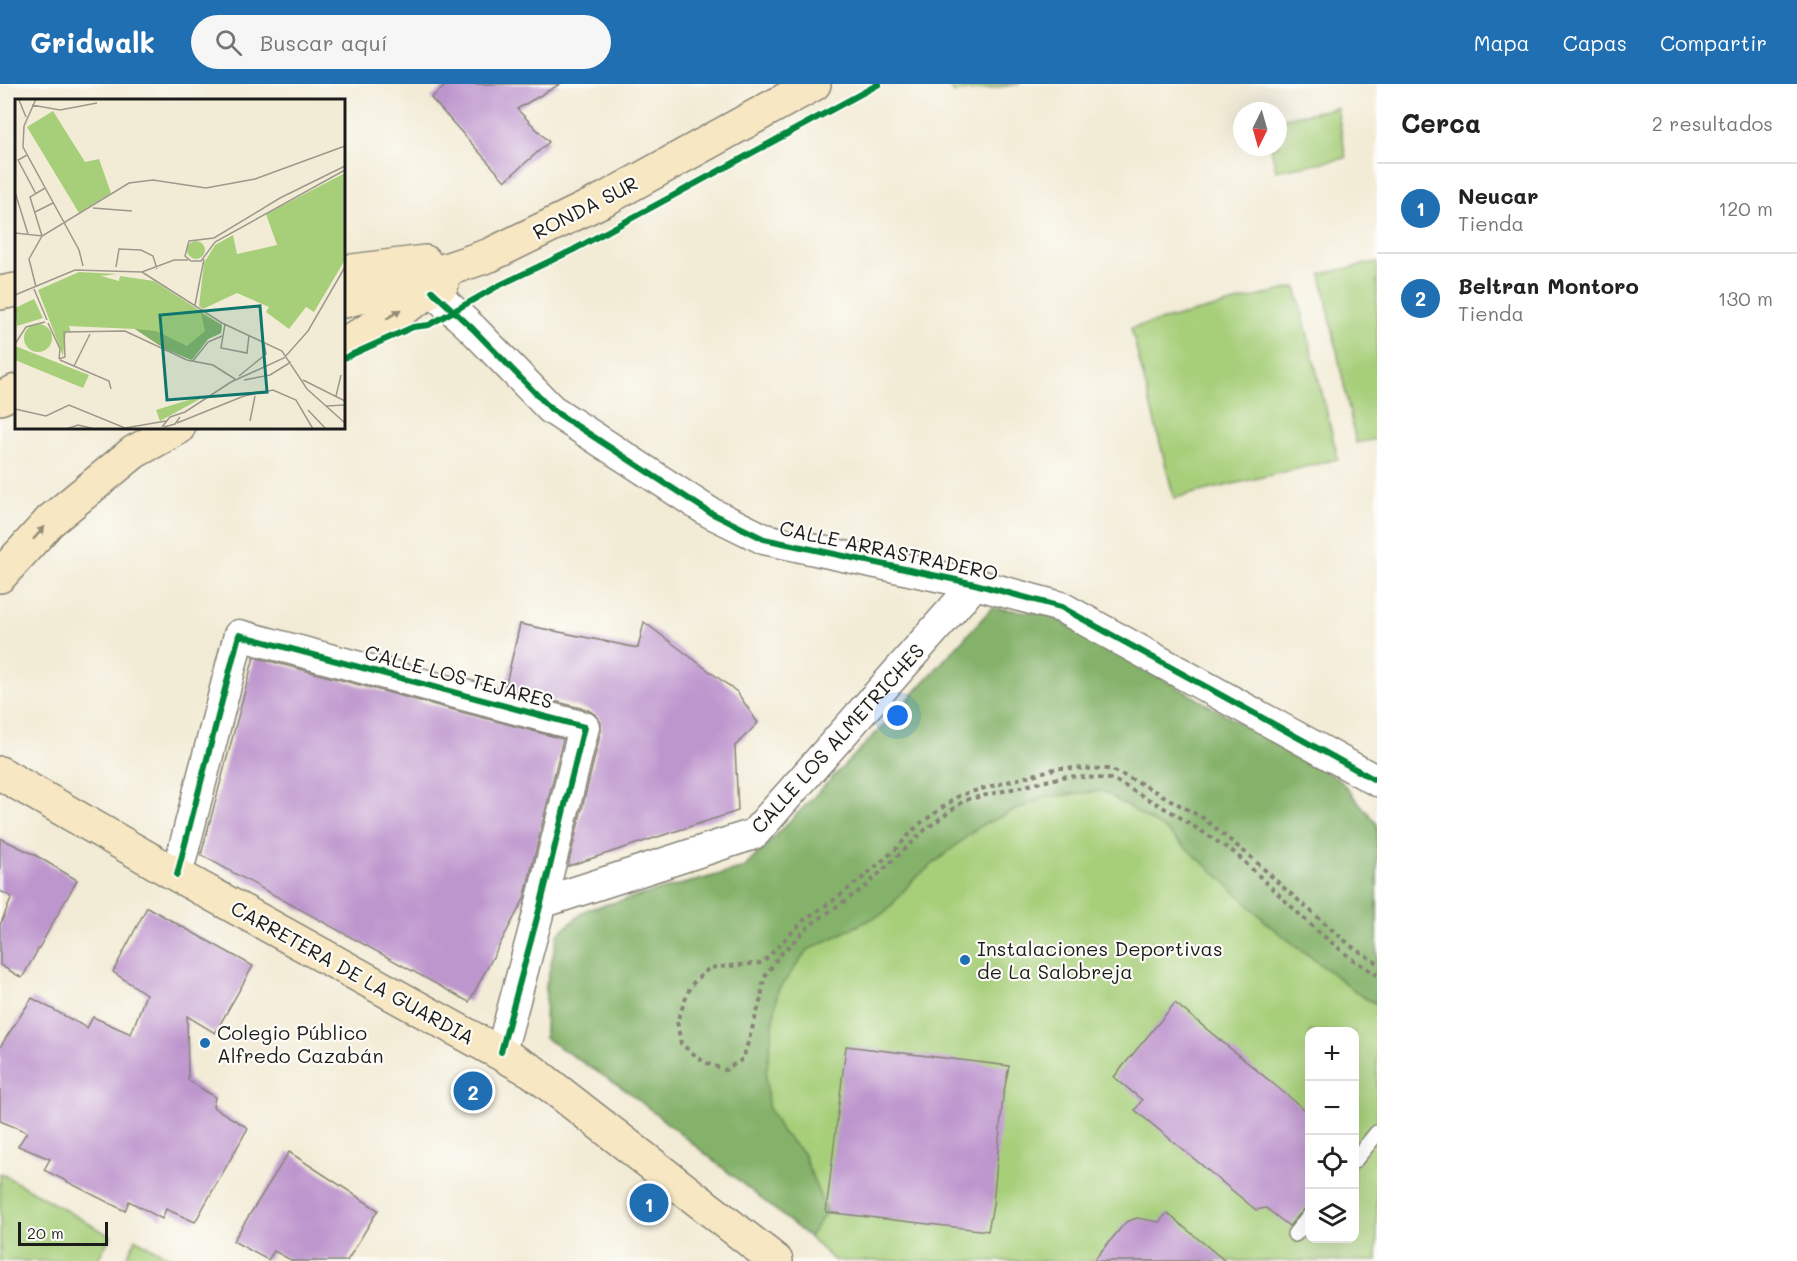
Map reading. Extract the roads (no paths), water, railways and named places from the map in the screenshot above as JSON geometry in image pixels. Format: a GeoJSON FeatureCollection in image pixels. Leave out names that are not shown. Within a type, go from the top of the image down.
{"type":"FeatureCollection","features":[{"type":"Feature","properties":{"kind":"main road","name":"RONDA SUR"},"geometry":{"type":"LineString","coordinates":[[345,301],[389,289],[490,255],[605,199],[814,84]]}},
{"type":"Feature","properties":{"kind":"main road"},"geometry":{"type":"LineString","coordinates":[[345,272],[490,255]]}},
{"type":"Feature","properties":{"kind":"main road"},"geometry":{"type":"LineString","coordinates":[[345,342],[490,255]]}},
{"type":"Feature","properties":{"kind":"main road"},"geometry":{"type":"LineString","coordinates":[[0,293],[15,290]]}},
{"type":"Feature","properties":{"kind":"main road"},"geometry":{"type":"LineString","coordinates":[[0,398],[15,391]]}},
{"type":"Feature","properties":{"kind":"main road"},"geometry":{"type":"LineString","coordinates":[[0,576],[50,520],[134,452],[176,429]]}},
{"type":"Feature","properties":{"kind":"main road","name":"CARRETERA DE LA GUARDIA"},"geometry":{"type":"LineString","coordinates":[[0,773],[177,875],[532,1071],[776,1261]]}},
{"type":"Feature","properties":{"kind":"street","name":"CALLE ARRASTRADERO"},"geometry":{"type":"LineString","coordinates":[[432,291],[473,328],[551,409],[709,512],[764,539],[975,584],[1061,606],[1377,782]]}},
{"type":"Feature","properties":{"kind":"street","name":"CALLE LOS ALMETRICHES"},"geometry":{"type":"LineString","coordinates":[[541,903],[754,834],[975,584]]}},
{"type":"Feature","properties":{"kind":"street","name":"CALLE LOS TEJARES"},"geometry":{"type":"LineString","coordinates":[[177,875],[239,636],[585,726],[501,1052]]}},
{"type":"Feature","properties":{"kind":"lane"},"geometry":{"type":"LineString","coordinates":[[1359,1155],[1377,1133]]}},
{"type":"Feature","properties":{"kind":"lane"},"geometry":{"type":"LineString","coordinates":[[1295,1234],[1305,1222]]}},
{"type":"Feature","properties":{"kind":"place","name":"Instalaciones Deportivas de La Salobreja"},"geometry":{"type":"Point","coordinates":[965,960]}},
{"type":"Feature","properties":{"kind":"place","name":"Colegio Público Alfredo Cazabán"},"geometry":{"type":"Point","coordinates":[205,1043]}},
{"type":"Feature","properties":{"kind":"place","name":"Beltran Montoro"},"geometry":{"type":"Point","coordinates":[473,1091]}},
{"type":"Feature","properties":{"kind":"place","name":"Neucar"},"geometry":{"type":"Point","coordinates":[649,1203]}}]}
